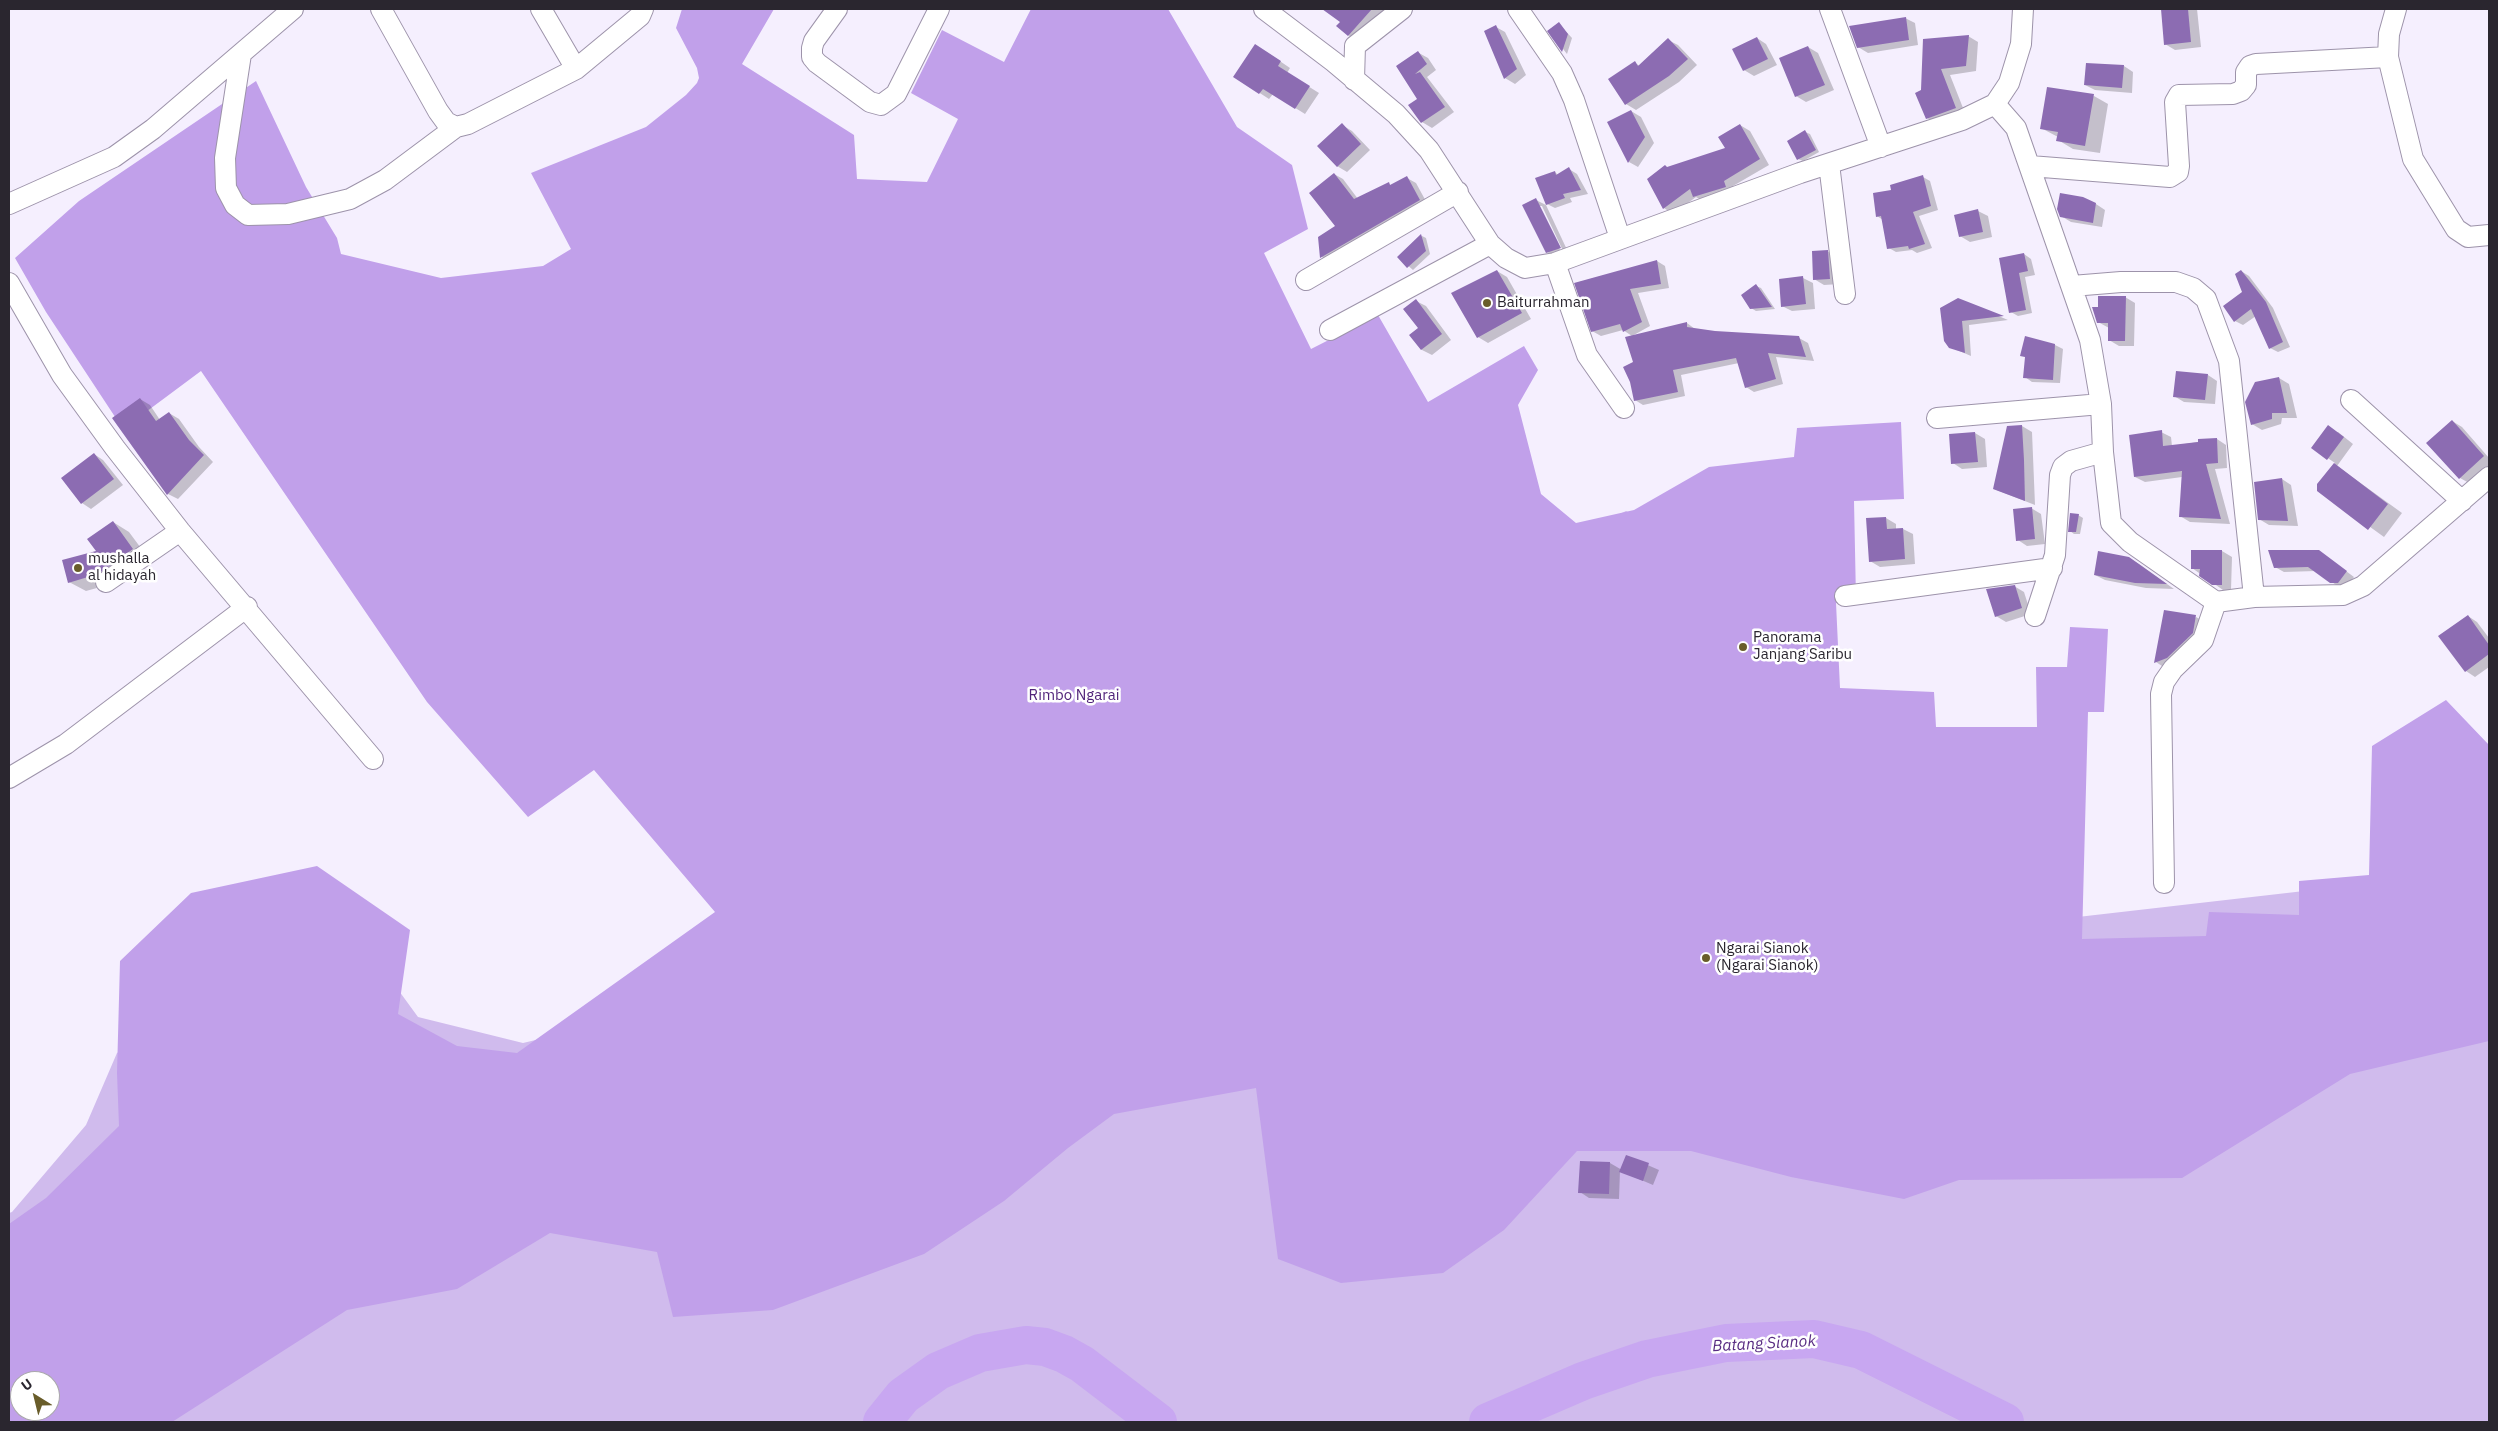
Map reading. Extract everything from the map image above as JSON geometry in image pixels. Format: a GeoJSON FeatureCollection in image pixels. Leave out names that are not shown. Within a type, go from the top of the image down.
{"type":"FeatureCollection","features":[{"type":"Feature","properties":{"kind":"street"},"geometry":{"type":"LineString","coordinates":[[9,204],[114,156],[153,129],[293,9]]}},
{"type":"Feature","properties":{"kind":"street"},"geometry":{"type":"LineString","coordinates":[[381,9],[438,111],[446,122],[456,127]]}},
{"type":"Feature","properties":{"kind":"street"},"geometry":{"type":"LineString","coordinates":[[541,9],[576,69]]}},
{"type":"Feature","properties":{"kind":"street"},"geometry":{"type":"LineString","coordinates":[[241,54],[225,158],[226,188],[235,205],[248,215],[288,214],[350,199],[385,180],[456,127],[468,124],[576,69],[640,16],[643,9]]}},
{"type":"Feature","properties":{"kind":"street"},"geometry":{"type":"LineString","coordinates":[[837,9],[814,41],[812,56],[817,63],[870,102],[881,105],[896,94],[939,9]]}},
{"type":"Feature","properties":{"kind":"street"},"geometry":{"type":"LineString","coordinates":[[1264,9],[1334,62],[1396,114],[1429,150],[1490,244],[1506,258],[1525,268],[1555,263],[1829,164],[1962,120],[1995,104],[2009,83],[2021,44],[2023,9]]}},
{"type":"Feature","properties":{"kind":"street"},"geometry":{"type":"LineString","coordinates":[[1334,62],[1402,9]]}},
{"type":"Feature","properties":{"kind":"street"},"geometry":{"type":"LineString","coordinates":[[1518,9],[1562,73],[1574,100],[1620,238]]}},
{"type":"Feature","properties":{"kind":"street"},"geometry":{"type":"LineString","coordinates":[[1830,9],[1881,147]]}},
{"type":"Feature","properties":{"kind":"street"},"geometry":{"type":"LineString","coordinates":[[2396,9],[2389,34],[2388,57],[2413,159],[2456,229],[2468,237],[2489,235]]}},
{"type":"Feature","properties":{"kind":"street"},"geometry":{"type":"LineString","coordinates":[[1354,80],[1355,46]]}},
{"type":"Feature","properties":{"kind":"street"},"geometry":{"type":"LineString","coordinates":[[2030,166],[2170,177],[2178,172],[2179,166],[2175,102],[2179,95],[2233,94],[2242,91],[2246,85],[2246,72],[2250,66],[2256,64],[2388,57]]}},
{"type":"Feature","properties":{"kind":"street"},"geometry":{"type":"LineString","coordinates":[[1995,104],[2016,128],[2090,340],[2101,404],[2103,452],[2111,523],[2130,542],[2216,602],[2254,598],[2343,595],[2363,586],[2489,477]]}},
{"type":"Feature","properties":{"kind":"street"},"geometry":{"type":"LineString","coordinates":[[1829,164],[1845,294]]}},
{"type":"Feature","properties":{"kind":"street"},"geometry":{"type":"LineString","coordinates":[[1306,280],[1458,192]]}},
{"type":"Feature","properties":{"kind":"street"},"geometry":{"type":"LineString","coordinates":[[1330,330],[1490,244]]}},
{"type":"Feature","properties":{"kind":"street"},"geometry":{"type":"LineString","coordinates":[[1555,263],[1587,355],[1624,408]]}},
{"type":"Feature","properties":{"kind":"street"},"geometry":{"type":"LineString","coordinates":[[2072,286],[2121,282],[2176,282],[2192,288],[2206,299],[2229,361],[2254,598]]}},
{"type":"Feature","properties":{"kind":"street"},"geometry":{"type":"LineString","coordinates":[[9,283],[62,375],[115,448],[180,531],[247,607],[373,759]]}},
{"type":"Feature","properties":{"kind":"street"},"geometry":{"type":"LineString","coordinates":[[2351,400],[2462,501]]}},
{"type":"Feature","properties":{"kind":"street"},"geometry":{"type":"LineString","coordinates":[[1937,418],[2101,404]]}},
{"type":"Feature","properties":{"kind":"street"},"geometry":{"type":"LineString","coordinates":[[2035,616],[2055,555],[2060,475],[2063,467],[2071,461],[2103,452]]}},
{"type":"Feature","properties":{"kind":"street"},"geometry":{"type":"LineString","coordinates":[[106,582],[180,531]]}},
{"type":"Feature","properties":{"kind":"street"},"geometry":{"type":"LineString","coordinates":[[1845,596],[2052,568]]}},
{"type":"Feature","properties":{"kind":"street"},"geometry":{"type":"LineString","coordinates":[[2164,883],[2161,694],[2164,682],[2173,669],[2203,640],[2216,602]]}},
{"type":"Feature","properties":{"kind":"street"},"geometry":{"type":"LineString","coordinates":[[9,778],[66,744],[247,607]]}},
{"type":"Feature","properties":{"kind":"shaded area","name":"Ngarai Sianok (Ngarai Sianok)"},"geometry":{"type":"Polygon","coordinates":[[[1626,511],[1680,538],[1792,728],[2069,918],[2400,880],[2489,876],[2489,1422],[9,1422],[9,1213],[12,1212],[86,1125],[117,1053],[340,910],[418,1017],[523,1043],[569,1032],[1626,511]]]}},
{"type":"Feature","properties":{"kind":"green space","name":"Rimbo Ngarai"},"geometry":{"type":"Polygon","coordinates":[[[682,9],[774,9],[742,64],[854,135],[857,179],[927,182],[958,119],[911,93],[942,30],[1004,62],[1031,9],[1168,9],[1237,127],[1292,165],[1308,229],[1264,253],[1311,349],[1378,315],[1428,402],[1524,346],[1538,370],[1518,405],[1541,494],[1576,523],[1634,510],[1709,467],[1794,457],[1797,428],[1901,422],[1904,499],[1854,501],[1856,599],[1836,603],[1840,688],[1934,692],[1936,727],[2037,727],[2036,667],[2067,667],[2070,627],[2108,629],[2104,712],[2088,712],[2082,939],[2206,936],[2209,912],[2299,915],[2299,881],[2369,875],[2372,746],[2446,700],[2489,745],[2489,1041],[2350,1074],[2182,1178],[1959,1180],[1904,1199],[1791,1177],[1691,1151],[1577,1151],[1504,1230],[1443,1273],[1341,1283],[1278,1259],[1256,1088],[1114,1114],[1068,1148],[1004,1201],[924,1254],[773,1310],[673,1317],[657,1252],[550,1233],[457,1289],[347,1310],[172,1422],[9,1422],[9,1224],[46,1198],[119,1126],[117,1073],[120,961],[191,893],[317,866],[410,930],[398,1014],[457,1046],[517,1053],[715,912],[594,770],[528,817],[427,702],[201,371],[123,429],[46,312],[15,258],[79,201],[256,81],[306,187],[337,238],[341,254],[441,278],[543,266],[571,249],[531,173],[646,127],[686,95],[697,83],[699,78],[697,68],[676,28],[682,9]]]}},
{"type":"Feature","properties":{"kind":"building"},"geometry":{"type":"Polygon","coordinates":[[[1322,9],[1372,9],[1348,36],[1336,26],[1340,22],[1322,9]]]}},
{"type":"Feature","properties":{"kind":"building"},"geometry":{"type":"Polygon","coordinates":[[[2161,9],[2188,9],[2191,42],[2164,45],[2161,9]]]}},
{"type":"Feature","properties":{"kind":"building"},"geometry":{"type":"Polygon","coordinates":[[[1906,17],[1909,40],[1857,48],[1849,26],[1906,17]]]}},
{"type":"Feature","properties":{"kind":"building"},"geometry":{"type":"Polygon","coordinates":[[[1559,22],[1568,34],[1562,52],[1547,31],[1559,22]]]}},
{"type":"Feature","properties":{"kind":"building"},"geometry":{"type":"Polygon","coordinates":[[[1496,25],[1517,69],[1504,79],[1484,31],[1496,25]]]}},
{"type":"Feature","properties":{"kind":"building"},"geometry":{"type":"Polygon","coordinates":[[[1969,35],[1966,66],[1941,69],[1956,108],[1926,119],[1915,93],[1921,90],[1923,39],[1969,35]]]}},
{"type":"Feature","properties":{"kind":"building"},"geometry":{"type":"Polygon","coordinates":[[[1757,37],[1768,59],[1743,71],[1732,49],[1757,37]]]}},
{"type":"Feature","properties":{"kind":"building"},"geometry":{"type":"Polygon","coordinates":[[[1668,38],[1688,59],[1669,76],[1625,105],[1608,79],[1635,61],[1638,66],[1668,38]]]}},
{"type":"Feature","properties":{"kind":"building"},"geometry":{"type":"Polygon","coordinates":[[[1255,44],[1281,61],[1278,66],[1310,86],[1295,109],[1263,89],[1259,94],[1233,77],[1255,44]]]}},
{"type":"Feature","properties":{"kind":"building"},"geometry":{"type":"Polygon","coordinates":[[[1808,46],[1825,85],[1795,97],[1779,58],[1808,46]]]}},
{"type":"Feature","properties":{"kind":"building"},"geometry":{"type":"Polygon","coordinates":[[[1418,51],[1427,64],[1415,74],[1420,72],[1445,107],[1421,123],[1408,105],[1417,99],[1396,66],[1418,51]]]}},
{"type":"Feature","properties":{"kind":"building"},"geometry":{"type":"Polygon","coordinates":[[[2086,63],[2124,65],[2122,88],[2084,85],[2086,63]]]}},
{"type":"Feature","properties":{"kind":"building"},"geometry":{"type":"Polygon","coordinates":[[[2047,87],[2094,94],[2085,146],[2056,141],[2058,132],[2040,129],[2047,87]]]}},
{"type":"Feature","properties":{"kind":"building"},"geometry":{"type":"Polygon","coordinates":[[[1631,110],[1645,137],[1628,163],[1607,122],[1631,110]]]}},
{"type":"Feature","properties":{"kind":"building"},"geometry":{"type":"Polygon","coordinates":[[[1342,123],[1361,144],[1337,167],[1317,146],[1342,123]]]}},
{"type":"Feature","properties":{"kind":"building"},"geometry":{"type":"Polygon","coordinates":[[[1740,124],[1760,159],[1724,181],[1726,187],[1693,197],[1690,189],[1663,209],[1647,179],[1665,165],[1667,167],[1725,148],[1718,137],[1740,124]]]}},
{"type":"Feature","properties":{"kind":"building"},"geometry":{"type":"Polygon","coordinates":[[[1805,130],[1816,150],[1797,160],[1787,141],[1805,130]]]}},
{"type":"Feature","properties":{"kind":"building"},"geometry":{"type":"Polygon","coordinates":[[[1569,167],[1581,190],[1563,194],[1565,198],[1546,205],[1535,178],[1555,171],[1556,175],[1569,167]]]}},
{"type":"Feature","properties":{"kind":"building"},"geometry":{"type":"Polygon","coordinates":[[[1334,173],[1354,199],[1389,182],[1390,185],[1407,176],[1420,200],[1320,258],[1318,237],[1335,226],[1309,193],[1334,173]]]}},
{"type":"Feature","properties":{"kind":"building"},"geometry":{"type":"Polygon","coordinates":[[[1923,175],[1931,206],[1913,212],[1925,244],[1909,249],[1908,246],[1887,249],[1881,216],[1876,217],[1873,193],[1891,190],[1890,185],[1923,175]]]}},
{"type":"Feature","properties":{"kind":"building"},"geometry":{"type":"Polygon","coordinates":[[[2060,193],[2083,197],[2096,203],[2093,223],[2060,217],[2057,209],[2060,193]]]}},
{"type":"Feature","properties":{"kind":"building"},"geometry":{"type":"Polygon","coordinates":[[[1536,198],[1561,248],[1546,253],[1522,205],[1536,198]]]}},
{"type":"Feature","properties":{"kind":"building"},"geometry":{"type":"Polygon","coordinates":[[[1978,209],[1983,232],[1959,237],[1954,215],[1978,209]]]}},
{"type":"Feature","properties":{"kind":"building"},"geometry":{"type":"Polygon","coordinates":[[[1421,234],[1426,251],[1407,268],[1397,257],[1421,234]]]}},
{"type":"Feature","properties":{"kind":"building"},"geometry":{"type":"Polygon","coordinates":[[[1828,250],[1830,279],[1813,280],[1812,251],[1828,250]]]}},
{"type":"Feature","properties":{"kind":"building"},"geometry":{"type":"Polygon","coordinates":[[[2024,253],[2028,271],[2019,273],[2026,310],[2009,313],[1999,258],[2024,253]]]}},
{"type":"Feature","properties":{"kind":"building"},"geometry":{"type":"Polygon","coordinates":[[[1657,260],[1661,284],[1630,289],[1642,322],[1623,332],[1620,324],[1591,332],[1574,283],[1657,260]]]}},
{"type":"Feature","properties":{"kind":"building","name":"Baiturrahman"},"geometry":{"type":"Polygon","coordinates":[[[1497,270],[1522,313],[1477,338],[1451,293],[1497,270]]]}},
{"type":"Feature","properties":{"kind":"building"},"geometry":{"type":"Polygon","coordinates":[[[2241,270],[2266,302],[2283,342],[2269,349],[2251,309],[2234,322],[2223,306],[2242,292],[2235,274],[2241,270]]]}},
{"type":"Feature","properties":{"kind":"building"},"geometry":{"type":"Polygon","coordinates":[[[1803,276],[1806,304],[1781,307],[1779,279],[1803,276]]]}},
{"type":"Feature","properties":{"kind":"building"},"geometry":{"type":"Polygon","coordinates":[[[1756,284],[1772,307],[1750,309],[1741,295],[1756,284]]]}},
{"type":"Feature","properties":{"kind":"building"},"geometry":{"type":"Polygon","coordinates":[[[2098,296],[2126,296],[2125,341],[2108,341],[2108,323],[2097,323],[2092,307],[2098,307],[2098,296]]]}},
{"type":"Feature","properties":{"kind":"building"},"geometry":{"type":"Polygon","coordinates":[[[1958,298],[2004,316],[1962,321],[1965,353],[1949,348],[1944,341],[1940,308],[1958,298]]]}},
{"type":"Feature","properties":{"kind":"building"},"geometry":{"type":"Polygon","coordinates":[[[1416,299],[1442,334],[1421,350],[1409,335],[1418,328],[1403,309],[1416,299]]]}},
{"type":"Feature","properties":{"kind":"building"},"geometry":{"type":"Polygon","coordinates":[[[1687,322],[1687,327],[1715,331],[1799,336],[1806,357],[1768,353],[1776,379],[1745,388],[1736,358],[1673,370],[1678,392],[1634,401],[1630,382],[1623,367],[1633,362],[1625,337],[1687,322]]]}},
{"type":"Feature","properties":{"kind":"building"},"geometry":{"type":"Polygon","coordinates":[[[2025,336],[2055,344],[2053,380],[2023,378],[2025,357],[2020,356],[2025,336]]]}},
{"type":"Feature","properties":{"kind":"building"},"geometry":{"type":"Polygon","coordinates":[[[2176,371],[2208,374],[2205,400],[2173,397],[2176,371]]]}},
{"type":"Feature","properties":{"kind":"building"},"geometry":{"type":"Polygon","coordinates":[[[2279,377],[2287,413],[2272,413],[2272,419],[2251,425],[2245,402],[2255,382],[2279,377]]]}},
{"type":"Feature","properties":{"kind":"building"},"geometry":{"type":"Polygon","coordinates":[[[140,398],[156,421],[169,412],[189,440],[204,455],[167,495],[112,418],[140,398]]]}},
{"type":"Feature","properties":{"kind":"building"},"geometry":{"type":"Polygon","coordinates":[[[2452,420],[2484,456],[2459,479],[2426,443],[2452,420]]]}},
{"type":"Feature","properties":{"kind":"building"},"geometry":{"type":"Polygon","coordinates":[[[2022,425],[2025,501],[1993,489],[2007,426],[2022,425]]]}},
{"type":"Feature","properties":{"kind":"building"},"geometry":{"type":"Polygon","coordinates":[[[2328,425],[2344,437],[2327,460],[2311,448],[2328,425]]]}},
{"type":"Feature","properties":{"kind":"building"},"geometry":{"type":"Polygon","coordinates":[[[2162,430],[2163,446],[2198,442],[2198,439],[2217,438],[2218,463],[2206,464],[2221,519],[2179,517],[2182,471],[2134,477],[2129,435],[2162,430]]]}},
{"type":"Feature","properties":{"kind":"building"},"geometry":{"type":"Polygon","coordinates":[[[1975,432],[1978,462],[1951,464],[1949,434],[1975,432]]]}},
{"type":"Feature","properties":{"kind":"building"},"geometry":{"type":"Polygon","coordinates":[[[94,453],[114,479],[81,504],[61,478],[94,453]]]}},
{"type":"Feature","properties":{"kind":"building"},"geometry":{"type":"Polygon","coordinates":[[[2334,463],[2388,504],[2368,530],[2317,491],[2317,484],[2334,463]]]}},
{"type":"Feature","properties":{"kind":"building"},"geometry":{"type":"Polygon","coordinates":[[[2282,478],[2288,521],[2258,520],[2254,482],[2282,478]]]}},
{"type":"Feature","properties":{"kind":"building"},"geometry":{"type":"Polygon","coordinates":[[[2032,507],[2035,539],[2016,541],[2013,509],[2032,507]]]}},
{"type":"Feature","properties":{"kind":"building"},"geometry":{"type":"Polygon","coordinates":[[[2070,513],[2079,514],[2076,532],[2068,532],[2070,513]]]}},
{"type":"Feature","properties":{"kind":"building"},"geometry":{"type":"Polygon","coordinates":[[[1886,517],[1887,529],[1903,528],[1905,559],[1869,562],[1866,518],[1886,517]]]}},
{"type":"Feature","properties":{"kind":"building"},"geometry":{"type":"Polygon","coordinates":[[[113,521],[133,549],[98,574],[68,583],[62,560],[96,551],[87,539],[113,521]]]}},
{"type":"Feature","properties":{"kind":"building"},"geometry":{"type":"Polygon","coordinates":[[[2191,550],[2222,550],[2222,585],[2212,585],[2199,576],[2200,569],[2191,569],[2191,550]]]}},
{"type":"Feature","properties":{"kind":"building"},"geometry":{"type":"Polygon","coordinates":[[[2268,550],[2319,550],[2347,571],[2338,583],[2330,583],[2308,567],[2274,568],[2268,550]]]}},
{"type":"Feature","properties":{"kind":"building"},"geometry":{"type":"Polygon","coordinates":[[[2098,551],[2129,557],[2167,584],[2135,583],[2094,575],[2098,551]]]}},
{"type":"Feature","properties":{"kind":"building"},"geometry":{"type":"Polygon","coordinates":[[[2015,585],[2022,608],[1995,617],[1986,589],[2015,585]]]}},
{"type":"Feature","properties":{"kind":"building"},"geometry":{"type":"Polygon","coordinates":[[[2164,610],[2196,615],[2193,633],[2167,658],[2154,663],[2164,610]]]}},
{"type":"Feature","properties":{"kind":"building"},"geometry":{"type":"Polygon","coordinates":[[[2468,615],[2489,645],[2489,654],[2465,672],[2438,636],[2468,615]]]}},
{"type":"Feature","properties":{"kind":"building"},"geometry":{"type":"Polygon","coordinates":[[[1626,1155],[1649,1163],[1643,1181],[1619,1172],[1626,1155]]]}},
{"type":"Feature","properties":{"kind":"building"},"geometry":{"type":"Polygon","coordinates":[[[1580,1161],[1610,1162],[1609,1194],[1578,1193],[1580,1161]]]}},
{"type":"Feature","properties":{"kind":"waterway","name":"Batang Sianok"},"geometry":{"type":"LineString","coordinates":[[1488,1422],[1583,1381],[1647,1359],[1726,1343],[1814,1339],[1861,1350],[2005,1422]]}},
{"type":"Feature","properties":{"kind":"waterway","name":"Batang Sianok"},"geometry":{"type":"LineString","coordinates":[[882,1422],[903,1396],[938,1371],[980,1353],[1026,1345],[1045,1347],[1064,1354],[1082,1364],[1158,1422]]}},
{"type":"Feature","properties":{"kind":"place","name":"Baiturrahman"},"geometry":{"type":"Point","coordinates":[1487,303]}},
{"type":"Feature","properties":{"kind":"place","name":"mushalla al hidayah"},"geometry":{"type":"Point","coordinates":[78,568]}},
{"type":"Feature","properties":{"kind":"place","name":"Panorama Janjang Saribu"},"geometry":{"type":"Point","coordinates":[1743,647]}},
{"type":"Feature","properties":{"kind":"place","name":"Ngarai Sianok (Ngarai Sianok)"},"geometry":{"type":"Point","coordinates":[1706,958]}}]}
